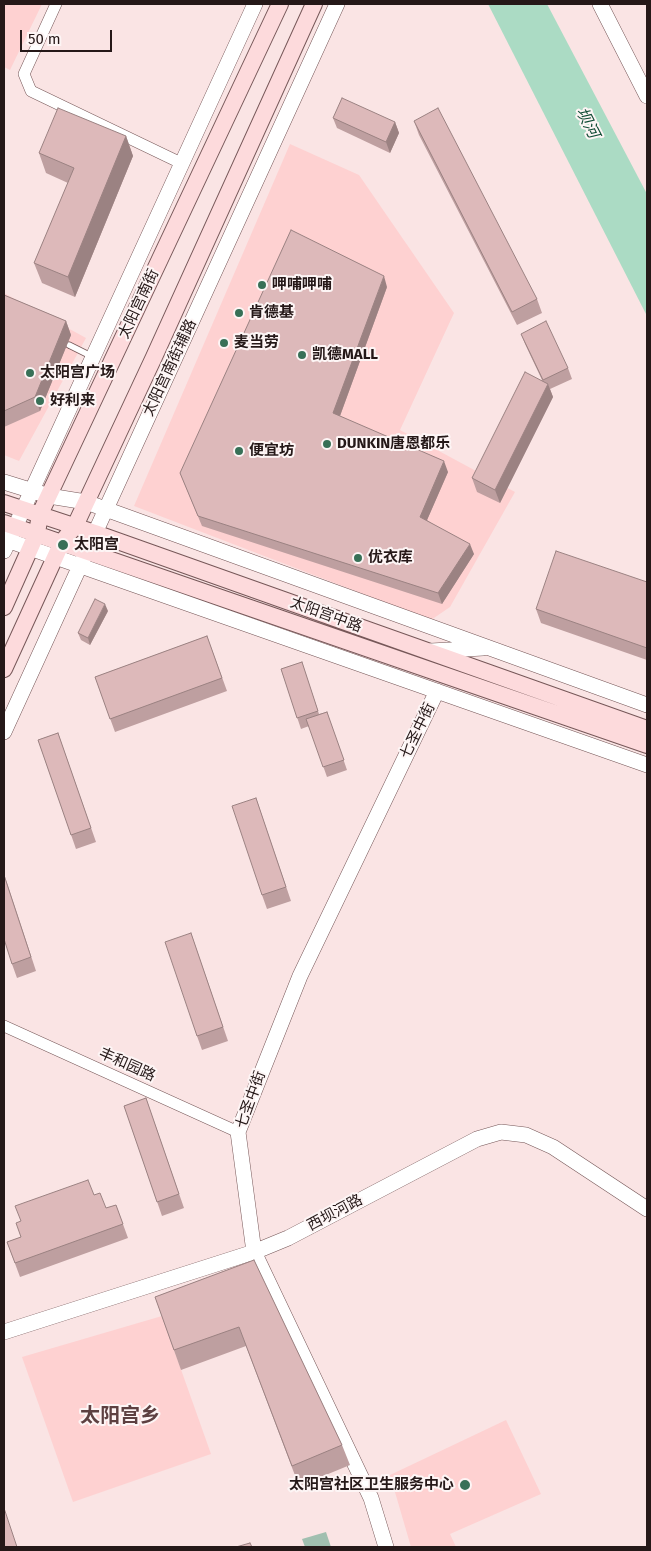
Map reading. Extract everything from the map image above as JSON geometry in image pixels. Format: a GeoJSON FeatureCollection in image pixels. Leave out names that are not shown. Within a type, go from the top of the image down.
{"type":"FeatureCollection","features":[{"type":"Feature","properties":{"kind":"main road","name":"太阳宫南街"},"geometry":{"type":"LineString","coordinates":[[4,607],[34,540],[40,514],[280,4]]}},
{"type":"Feature","properties":{"kind":"main road"},"geometry":{"type":"LineString","coordinates":[[4,669],[54,558],[62,542],[75,526],[314,4]]}},
{"type":"Feature","properties":{"kind":"main road","name":"太阳宫中路"},"geometry":{"type":"LineString","coordinates":[[4,503],[95,533],[647,729]]}},
{"type":"Feature","properties":{"kind":"main road","name":"太阳宫中路"},"geometry":{"type":"LineString","coordinates":[[7,536],[62,542],[87,550],[647,745]]}},
{"type":"Feature","properties":{"kind":"street"},"geometry":{"type":"LineString","coordinates":[[56,4],[24,74],[31,91],[183,164]]}},
{"type":"Feature","properties":{"kind":"street","name":"太阳宫南街"},"geometry":{"type":"LineString","coordinates":[[7,536],[32,491],[255,4]]}},
{"type":"Feature","properties":{"kind":"street","name":"太阳宫南街辅路"},"geometry":{"type":"LineString","coordinates":[[4,732],[337,4]]}},
{"type":"Feature","properties":{"kind":"street"},"geometry":{"type":"LineString","coordinates":[[600,4],[643,77],[647,96]]}},
{"type":"Feature","properties":{"kind":"street","name":"太阳宫中路"},"geometry":{"type":"LineString","coordinates":[[4,482],[49,496],[86,502],[647,705]]}},
{"type":"Feature","properties":{"kind":"street","name":"太阳宫中路"},"geometry":{"type":"LineString","coordinates":[[34,540],[54,558],[647,765]]}},
{"type":"Feature","properties":{"kind":"street"},"geometry":{"type":"LineString","coordinates":[[302,606],[311,583]]}},
{"type":"Feature","properties":{"kind":"street"},"geometry":{"type":"LineString","coordinates":[[429,652],[490,648]]}},
{"type":"Feature","properties":{"kind":"street"},"geometry":{"type":"LineString","coordinates":[[406,661],[478,705]]}},
{"type":"Feature","properties":{"kind":"street","name":"七圣中街"},"geometry":{"type":"LineString","coordinates":[[386,1547],[371,1498],[254,1252],[238,1132],[300,976],[437,691]]}},
{"type":"Feature","properties":{"kind":"street","name":"丰和园路"},"geometry":{"type":"LineString","coordinates":[[4,1026],[238,1132]]}},
{"type":"Feature","properties":{"kind":"street","name":"西坝河路"},"geometry":{"type":"LineString","coordinates":[[4,1332],[254,1252],[288,1238],[477,1139],[501,1132],[526,1135],[554,1147],[647,1209]]}},
{"type":"Feature","properties":{"kind":"lane"},"geometry":{"type":"LineString","coordinates":[[69,345],[93,357]]}},
{"type":"Feature","properties":{"kind":"shaded area"},"geometry":{"type":"Polygon","coordinates":[[[4,4],[42,4],[10,70],[4,67],[4,4]]]}},
{"type":"Feature","properties":{"kind":"shaded area","name":"凯德MALL"},"geometry":{"type":"Polygon","coordinates":[[[290,144],[359,175],[454,313],[400,430],[515,492],[450,607],[431,620],[134,506],[290,144]]]}},
{"type":"Feature","properties":{"kind":"shaded area","name":"太阳宫广场"},"geometry":{"type":"Polygon","coordinates":[[[4,293],[86,338],[19,461],[4,455],[4,293]]]}},
{"type":"Feature","properties":{"kind":"shaded area"},"geometry":{"type":"Polygon","coordinates":[[[162,1316],[211,1454],[73,1502],[22,1357],[162,1316]]]}},
{"type":"Feature","properties":{"kind":"shaded area","name":"太阳宫社区卫生服务中心"},"geometry":{"type":"Polygon","coordinates":[[[506,1420],[541,1494],[450,1534],[456,1547],[411,1547],[390,1475],[506,1420]]]}},
{"type":"Feature","properties":{"kind":"shaded area"},"geometry":{"type":"Polygon","coordinates":[[[326,1532],[331,1547],[305,1547],[302,1539],[326,1532]]]}},
{"type":"Feature","properties":{"kind":"water","name":"坝河"},"geometry":{"type":"Polygon","coordinates":[[[488,4],[547,4],[647,194],[647,316],[488,4]]]}},
{"type":"Feature","properties":{"kind":"building"},"geometry":{"type":"Polygon","coordinates":[[[342,98],[395,122],[386,142],[333,118],[342,98]]]}},
{"type":"Feature","properties":{"kind":"building"},"geometry":{"type":"Polygon","coordinates":[[[58,108],[126,136],[68,277],[34,263],[74,168],[39,153],[58,108]]]}},
{"type":"Feature","properties":{"kind":"building"},"geometry":{"type":"Polygon","coordinates":[[[438,108],[537,299],[512,312],[414,121],[438,108]]]}},
{"type":"Feature","properties":{"kind":"building","name":"凯德MALL"},"geometry":{"type":"Polygon","coordinates":[[[291,230],[384,276],[333,413],[444,461],[420,517],[470,544],[438,593],[198,516],[180,473],[291,230]]]}},
{"type":"Feature","properties":{"kind":"building","name":"太阳宫广场"},"geometry":{"type":"Polygon","coordinates":[[[4,295],[66,321],[35,397],[4,411],[4,295]]]}},
{"type":"Feature","properties":{"kind":"building"},"geometry":{"type":"Polygon","coordinates":[[[546,321],[568,368],[543,380],[521,334],[546,321]]]}},
{"type":"Feature","properties":{"kind":"building"},"geometry":{"type":"Polygon","coordinates":[[[525,372],[548,384],[495,490],[472,478],[525,372]]]}},
{"type":"Feature","properties":{"kind":"building"},"geometry":{"type":"Polygon","coordinates":[[[556,551],[647,582],[647,648],[536,609],[556,551]]]}},
{"type":"Feature","properties":{"kind":"building"},"geometry":{"type":"Polygon","coordinates":[[[95,599],[105,604],[88,638],[78,633],[95,599]]]}},
{"type":"Feature","properties":{"kind":"building"},"geometry":{"type":"Polygon","coordinates":[[[207,636],[222,678],[110,719],[95,677],[207,636]]]}},
{"type":"Feature","properties":{"kind":"building"},"geometry":{"type":"Polygon","coordinates":[[[302,662],[318,711],[297,718],[281,669],[302,662]]]}},
{"type":"Feature","properties":{"kind":"building"},"geometry":{"type":"Polygon","coordinates":[[[327,712],[344,760],[323,767],[306,719],[327,712]]]}},
{"type":"Feature","properties":{"kind":"building"},"geometry":{"type":"Polygon","coordinates":[[[58,733],[91,828],[71,835],[38,740],[58,733]]]}},
{"type":"Feature","properties":{"kind":"building"},"geometry":{"type":"Polygon","coordinates":[[[256,798],[286,887],[262,895],[232,806],[256,798]]]}},
{"type":"Feature","properties":{"kind":"building"},"geometry":{"type":"Polygon","coordinates":[[[4,875],[31,957],[12,964],[4,939],[4,875]]]}},
{"type":"Feature","properties":{"kind":"building"},"geometry":{"type":"Polygon","coordinates":[[[191,933],[223,1027],[197,1036],[165,942],[191,933]]]}},
{"type":"Feature","properties":{"kind":"building"},"geometry":{"type":"Polygon","coordinates":[[[146,1098],[179,1194],[157,1202],[124,1106],[146,1098]]]}},
{"type":"Feature","properties":{"kind":"building"},"geometry":{"type":"Polygon","coordinates":[[[88,1180],[94,1195],[100,1193],[106,1208],[116,1205],[123,1224],[15,1263],[7,1242],[21,1237],[16,1223],[21,1221],[15,1206],[88,1180]]]}},
{"type":"Feature","properties":{"kind":"building"},"geometry":{"type":"Polygon","coordinates":[[[254,1260],[342,1445],[292,1466],[239,1327],[174,1350],[155,1297],[254,1260]]]}},
{"type":"Feature","properties":{"kind":"building"},"geometry":{"type":"Polygon","coordinates":[[[4,1508],[17,1547],[4,1547],[4,1508]]]}},
{"type":"Feature","properties":{"kind":"building"},"geometry":{"type":"Polygon","coordinates":[[[250,1543],[252,1547],[236,1547],[250,1543]]]}},
{"type":"Feature","properties":{"kind":"place","name":"呷哺呷哺"},"geometry":{"type":"Point","coordinates":[262,285]}},
{"type":"Feature","properties":{"kind":"place","name":"肯德基"},"geometry":{"type":"Point","coordinates":[239,313]}},
{"type":"Feature","properties":{"kind":"place","name":"麦当劳"},"geometry":{"type":"Point","coordinates":[224,343]}},
{"type":"Feature","properties":{"kind":"place","name":"凯德MALL"},"geometry":{"type":"Point","coordinates":[302,355]}},
{"type":"Feature","properties":{"kind":"place","name":"太阳宫广场"},"geometry":{"type":"Point","coordinates":[30,373]}},
{"type":"Feature","properties":{"kind":"place","name":"好利来"},"geometry":{"type":"Point","coordinates":[40,401]}},
{"type":"Feature","properties":{"kind":"place","name":"DUNKIN唐恩都乐"},"geometry":{"type":"Point","coordinates":[327,444]}},
{"type":"Feature","properties":{"kind":"place","name":"便宜坊"},"geometry":{"type":"Point","coordinates":[239,451]}},
{"type":"Feature","properties":{"kind":"place","name":"太阳宫"},"geometry":{"type":"Point","coordinates":[63,545]}},
{"type":"Feature","properties":{"kind":"place","name":"优衣库"},"geometry":{"type":"Point","coordinates":[358,558]}},
{"type":"Feature","properties":{"kind":"place","name":"太阳宫社区卫生服务中心"},"geometry":{"type":"Point","coordinates":[465,1485]}},
{"type":"Feature","properties":{"kind":"district","name":"太阳宫乡"},"geometry":{"type":"Point","coordinates":[120,1416]}}]}
